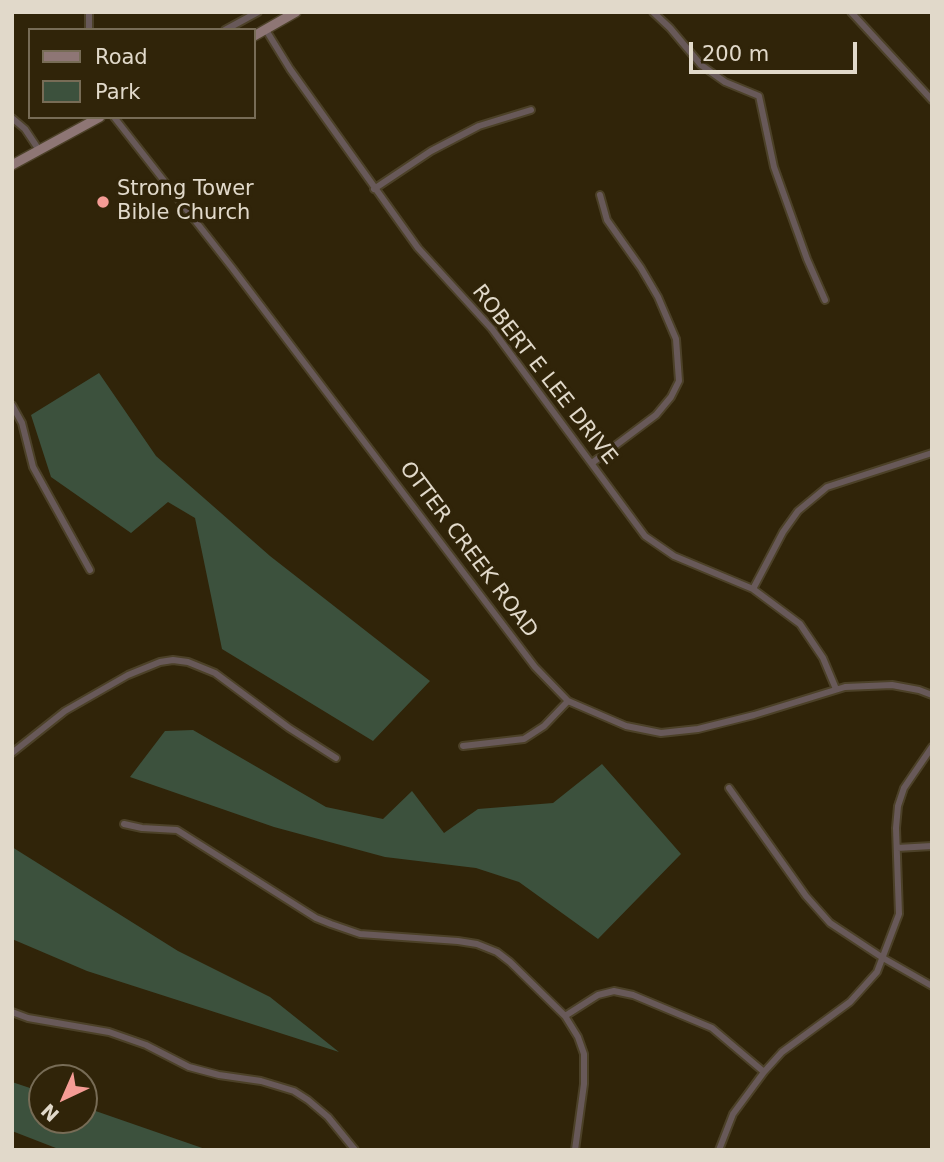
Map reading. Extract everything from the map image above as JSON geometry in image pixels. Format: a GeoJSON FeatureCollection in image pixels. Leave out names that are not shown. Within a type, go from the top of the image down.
{"type":"FeatureCollection","features":[{"type":"Feature","properties":{"kind":"main road"},"geometry":{"type":"LineString","coordinates":[[256,35],[296,12]]}},
{"type":"Feature","properties":{"kind":"main road"},"geometry":{"type":"LineString","coordinates":[[12,165],[96,119]]}},
{"type":"Feature","properties":{"kind":"street"},"geometry":{"type":"LineString","coordinates":[[229,28],[258,12]]}},
{"type":"Feature","properties":{"kind":"street"},"geometry":{"type":"LineString","coordinates":[[653,12],[701,65],[725,82],[759,96],[774,167],[807,259],[825,300]]}},
{"type":"Feature","properties":{"kind":"street"},"geometry":{"type":"LineString","coordinates":[[851,12],[932,100]]}},
{"type":"Feature","properties":{"kind":"street","name":"ROBERT E LEE DRIVE"},"geometry":{"type":"LineString","coordinates":[[266,30],[418,248],[492,329],[645,536],[674,556],[753,589],[800,624],[824,658],[836,689]]}},
{"type":"Feature","properties":{"kind":"street"},"geometry":{"type":"LineString","coordinates":[[374,188],[431,151],[479,126],[531,110]]}},
{"type":"Feature","properties":{"kind":"street"},"geometry":{"type":"LineString","coordinates":[[12,118],[25,130],[39,150]]}},
{"type":"Feature","properties":{"kind":"street","name":"OTTER CREEK ROAD"},"geometry":{"type":"LineString","coordinates":[[116,119],[529,658],[568,701],[626,726],[661,733],[698,729],[754,715],[836,689],[871,684],[892,685],[932,695]]}},
{"type":"Feature","properties":{"kind":"street"},"geometry":{"type":"LineString","coordinates":[[592,463],[656,415],[671,397],[679,381],[676,339],[653,288],[607,220],[600,195]]}},
{"type":"Feature","properties":{"kind":"street"},"geometry":{"type":"LineString","coordinates":[[12,405],[22,424],[33,467],[90,570]]}},
{"type":"Feature","properties":{"kind":"street"},"geometry":{"type":"LineString","coordinates":[[753,589],[783,532],[799,511],[827,487],[932,453]]}},
{"type":"Feature","properties":{"kind":"street"},"geometry":{"type":"LineString","coordinates":[[12,753],[74,706],[145,667],[173,660],[215,673],[289,728],[336,758]]}},
{"type":"Feature","properties":{"kind":"street"},"geometry":{"type":"LineString","coordinates":[[463,746],[524,739],[544,726],[568,701]]}},
{"type":"Feature","properties":{"kind":"street"},"geometry":{"type":"LineString","coordinates":[[719,1150],[733,1114],[764,1072],[782,1052],[850,1002],[877,972],[900,914],[898,806],[904,788],[932,747]]}},
{"type":"Feature","properties":{"kind":"street"},"geometry":{"type":"LineString","coordinates":[[729,788],[806,896],[830,923],[932,986]]}},
{"type":"Feature","properties":{"kind":"street"},"geometry":{"type":"LineString","coordinates":[[124,824],[177,830],[316,918],[360,934],[458,940],[497,952],[565,1016],[578,1037],[584,1054],[584,1084],[575,1150]]}},
{"type":"Feature","properties":{"kind":"street"},"geometry":{"type":"LineString","coordinates":[[897,848],[932,846]]}},
{"type":"Feature","properties":{"kind":"street"},"geometry":{"type":"LineString","coordinates":[[565,1016],[598,995],[614,991],[633,995],[712,1028],[764,1072]]}},
{"type":"Feature","properties":{"kind":"street"},"geometry":{"type":"LineString","coordinates":[[12,1012],[28,1018],[109,1032],[146,1045],[189,1067],[219,1075],[261,1081],[294,1091],[328,1117],[355,1150]]}},
{"type":"Feature","properties":{"kind":"green space"},"geometry":{"type":"Polygon","coordinates":[[[99,373],[156,456],[270,556],[430,681],[373,741],[222,649],[195,518],[168,502],[131,533],[51,477],[31,415],[99,373]]]}},
{"type":"Feature","properties":{"kind":"green space"},"geometry":{"type":"Polygon","coordinates":[[[193,730],[326,807],[383,819],[412,791],[444,833],[478,809],[553,803],[602,764],[681,854],[598,939],[519,882],[476,868],[385,857],[274,827],[130,777],[165,731],[193,730]]]}},
{"type":"Feature","properties":{"kind":"green space"},"geometry":{"type":"Polygon","coordinates":[[[12,847],[178,951],[270,997],[339,1052],[87,971],[12,939],[12,847]]]}},
{"type":"Feature","properties":{"kind":"green space"},"geometry":{"type":"Polygon","coordinates":[[[12,1082],[28,1087],[28,1134],[98,1134],[98,1112],[208,1150],[61,1150],[12,1131],[12,1082]]]}},
{"type":"Feature","properties":{"kind":"place","name":"Strong Tower Bible Church"},"geometry":{"type":"Point","coordinates":[103,202]}}]}
